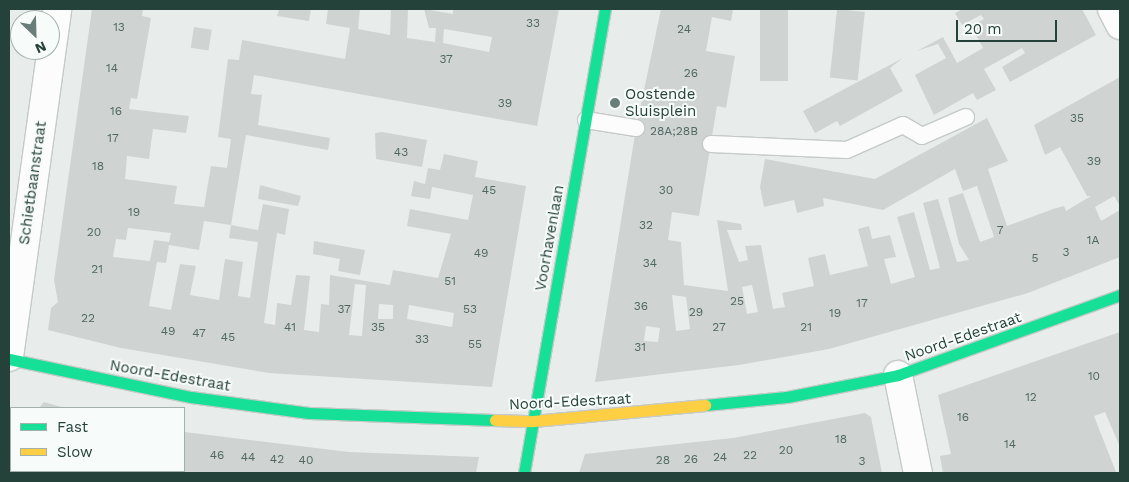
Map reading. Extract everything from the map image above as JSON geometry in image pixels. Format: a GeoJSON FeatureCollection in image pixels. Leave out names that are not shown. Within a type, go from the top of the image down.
{"type":"FeatureCollection","features":[{"type":"Feature","properties":{"kind":"street","name":"Schietbaanstraat"},"geometry":{"type":"LineString","coordinates":[[9,358],[57,9]]}},
{"type":"Feature","properties":{"kind":"street","name":"Voorhavenlaan"},"geometry":{"type":"LineString","coordinates":[[524,473],[606,9]]}},
{"type":"Feature","properties":{"kind":"street"},"geometry":{"type":"LineString","coordinates":[[1112,9],[1120,25]]}},
{"type":"Feature","properties":{"kind":"street","name":"Noord-Edestraat"},"geometry":{"type":"LineString","coordinates":[[9,358],[191,397],[309,413],[533,421],[787,397],[898,375],[1120,295]]}},
{"type":"Feature","properties":{"kind":"street"},"geometry":{"type":"LineString","coordinates":[[898,375],[918,473]]}},
{"type":"Feature","properties":{"kind":"lane"},"geometry":{"type":"LineString","coordinates":[[711,144],[847,150],[903,125],[922,136],[966,117]]}},
{"type":"Feature","properties":{"kind":"lane"},"geometry":{"type":"LineString","coordinates":[[586,120],[636,128]]}},
{"type":"Feature","properties":{"kind":"building"},"geometry":{"type":"Polygon","coordinates":[[[92,9],[143,9],[142,16],[151,18],[137,99],[131,98],[129,109],[189,116],[186,133],[153,129],[149,159],[127,156],[125,179],[177,186],[174,204],[204,207],[211,166],[227,168],[231,139],[218,137],[228,59],[239,60],[242,40],[345,59],[350,28],[326,24],[328,9],[360,9],[358,29],[390,35],[391,9],[408,9],[407,38],[435,42],[436,28],[429,28],[424,9],[453,14],[453,9],[559,9],[537,126],[254,75],[251,94],[262,95],[258,125],[330,138],[328,150],[246,135],[231,225],[258,230],[263,204],[289,209],[285,235],[277,233],[264,323],[275,325],[277,303],[291,305],[296,275],[310,276],[304,330],[319,332],[321,304],[329,305],[330,275],[390,285],[393,270],[438,278],[451,234],[407,226],[410,209],[468,220],[473,195],[432,187],[430,199],[411,196],[414,181],[425,184],[428,168],[440,170],[444,154],[478,161],[475,177],[526,186],[492,387],[269,373],[121,348],[48,330],[51,308],[58,302],[54,280],[92,9]],[[444,29],[443,43],[489,52],[492,37],[444,29]],[[204,221],[199,250],[169,245],[166,263],[157,262],[149,306],[171,310],[180,264],[196,266],[190,295],[219,300],[225,259],[243,262],[238,296],[250,298],[258,242],[229,238],[231,225],[204,221]],[[128,228],[126,240],[116,239],[113,257],[150,261],[154,240],[169,242],[171,233],[128,228]],[[355,284],[349,335],[362,336],[366,285],[355,284]],[[379,304],[378,319],[393,319],[393,305],[379,304]],[[409,305],[407,319],[452,327],[454,313],[409,305]]]}},
{"type":"Feature","properties":{"kind":"building"},"geometry":{"type":"Polygon","coordinates":[[[279,9],[311,9],[309,21],[277,16],[279,9]]]}},
{"type":"Feature","properties":{"kind":"building"},"geometry":{"type":"Polygon","coordinates":[[[661,9],[733,9],[731,21],[712,17],[706,51],[735,56],[726,108],[717,106],[699,216],[672,212],[668,240],[681,242],[684,285],[728,291],[717,220],[741,224],[742,230],[727,230],[739,262],[748,260],[745,246],[761,245],[773,309],[785,307],[782,293],[814,286],[808,258],[825,254],[830,275],[868,266],[858,229],[869,226],[872,239],[890,235],[896,257],[884,259],[891,284],[915,277],[897,217],[914,212],[930,270],[940,268],[923,203],[938,199],[957,262],[969,260],[959,244],[948,198],[963,193],[980,242],[994,237],[977,186],[963,191],[955,169],[883,210],[823,198],[824,206],[797,213],[794,200],[764,207],[760,187],[765,159],[875,179],[987,118],[1008,161],[988,169],[1007,226],[1064,206],[1066,211],[1091,196],[1087,196],[1060,147],[1045,155],[1034,125],[1120,77],[1120,206],[1114,196],[1095,207],[1101,221],[1120,210],[1120,257],[1028,293],[829,349],[739,365],[595,382],[636,128],[661,9]],[[752,285],[742,287],[747,314],[758,312],[752,285]],[[672,295],[676,331],[690,329],[686,297],[672,295]],[[646,326],[644,341],[658,342],[660,328],[646,326]]]}},
{"type":"Feature","properties":{"kind":"building"},"geometry":{"type":"Polygon","coordinates":[[[760,9],[788,9],[788,81],[760,81],[760,9]]]}},
{"type":"Feature","properties":{"kind":"building"},"geometry":{"type":"Polygon","coordinates":[[[837,9],[865,12],[858,81],[830,78],[837,9]]]}},
{"type":"Feature","properties":{"kind":"building"},"geometry":{"type":"Polygon","coordinates":[[[963,9],[1082,9],[1096,35],[1010,82],[1002,67],[1025,53],[1022,48],[984,69],[996,90],[977,100],[973,93],[934,115],[915,75],[946,58],[938,44],[917,51],[943,37],[957,63],[983,48],[971,26],[984,19],[981,15],[962,25],[955,13],[963,9]]]}},
{"type":"Feature","properties":{"kind":"building"},"geometry":{"type":"Polygon","coordinates":[[[194,27],[212,30],[208,51],[191,48],[194,27]]]}},
{"type":"Feature","properties":{"kind":"building"},"geometry":{"type":"Polygon","coordinates":[[[903,58],[890,68],[903,91],[840,126],[837,121],[815,133],[803,111],[903,58]]]}},
{"type":"Feature","properties":{"kind":"building"},"geometry":{"type":"Polygon","coordinates":[[[382,132],[427,140],[422,167],[376,159],[375,133],[382,132]]]}},
{"type":"Feature","properties":{"kind":"building"},"geometry":{"type":"Polygon","coordinates":[[[260,185],[301,196],[298,206],[258,199],[260,185]]]}},
{"type":"Feature","properties":{"kind":"building"},"geometry":{"type":"Polygon","coordinates":[[[314,241],[365,250],[360,275],[338,271],[340,259],[313,254],[314,241]]]}},
{"type":"Feature","properties":{"kind":"building"},"geometry":{"type":"Polygon","coordinates":[[[1120,332],[1120,447],[1105,412],[1094,416],[1116,472],[943,473],[940,456],[951,454],[938,395],[1120,332]]]}},
{"type":"Feature","properties":{"kind":"building"},"geometry":{"type":"Polygon","coordinates":[[[44,402],[62,407],[40,407],[44,402]]]}},
{"type":"Feature","properties":{"kind":"building"},"geometry":{"type":"Polygon","coordinates":[[[865,413],[871,417],[882,473],[579,473],[585,454],[733,438],[865,413]]]}},
{"type":"Feature","properties":{"kind":"building"},"geometry":{"type":"Polygon","coordinates":[[[185,432],[349,452],[479,457],[476,473],[130,473],[185,472],[185,432]]]}},
{"type":"Feature","properties":{"kind":"traffic: fast"},"geometry":{"type":"LineString","coordinates":[[524,473],[605,9]]}},
{"type":"Feature","properties":{"kind":"traffic: fast"},"geometry":{"type":"LineString","coordinates":[[705,405],[787,397],[898,375],[1120,295]]}},
{"type":"Feature","properties":{"kind":"traffic: fast"},"geometry":{"type":"LineString","coordinates":[[9,359],[191,397],[309,413],[495,420]]}},
{"type":"Feature","properties":{"kind":"traffic: slow"},"geometry":{"type":"LineString","coordinates":[[495,420],[533,421],[705,405]]}},
{"type":"Feature","properties":{"kind":"place","name":"Oostende Sluisplein"},"geometry":{"type":"Point","coordinates":[615,103]}}]}
